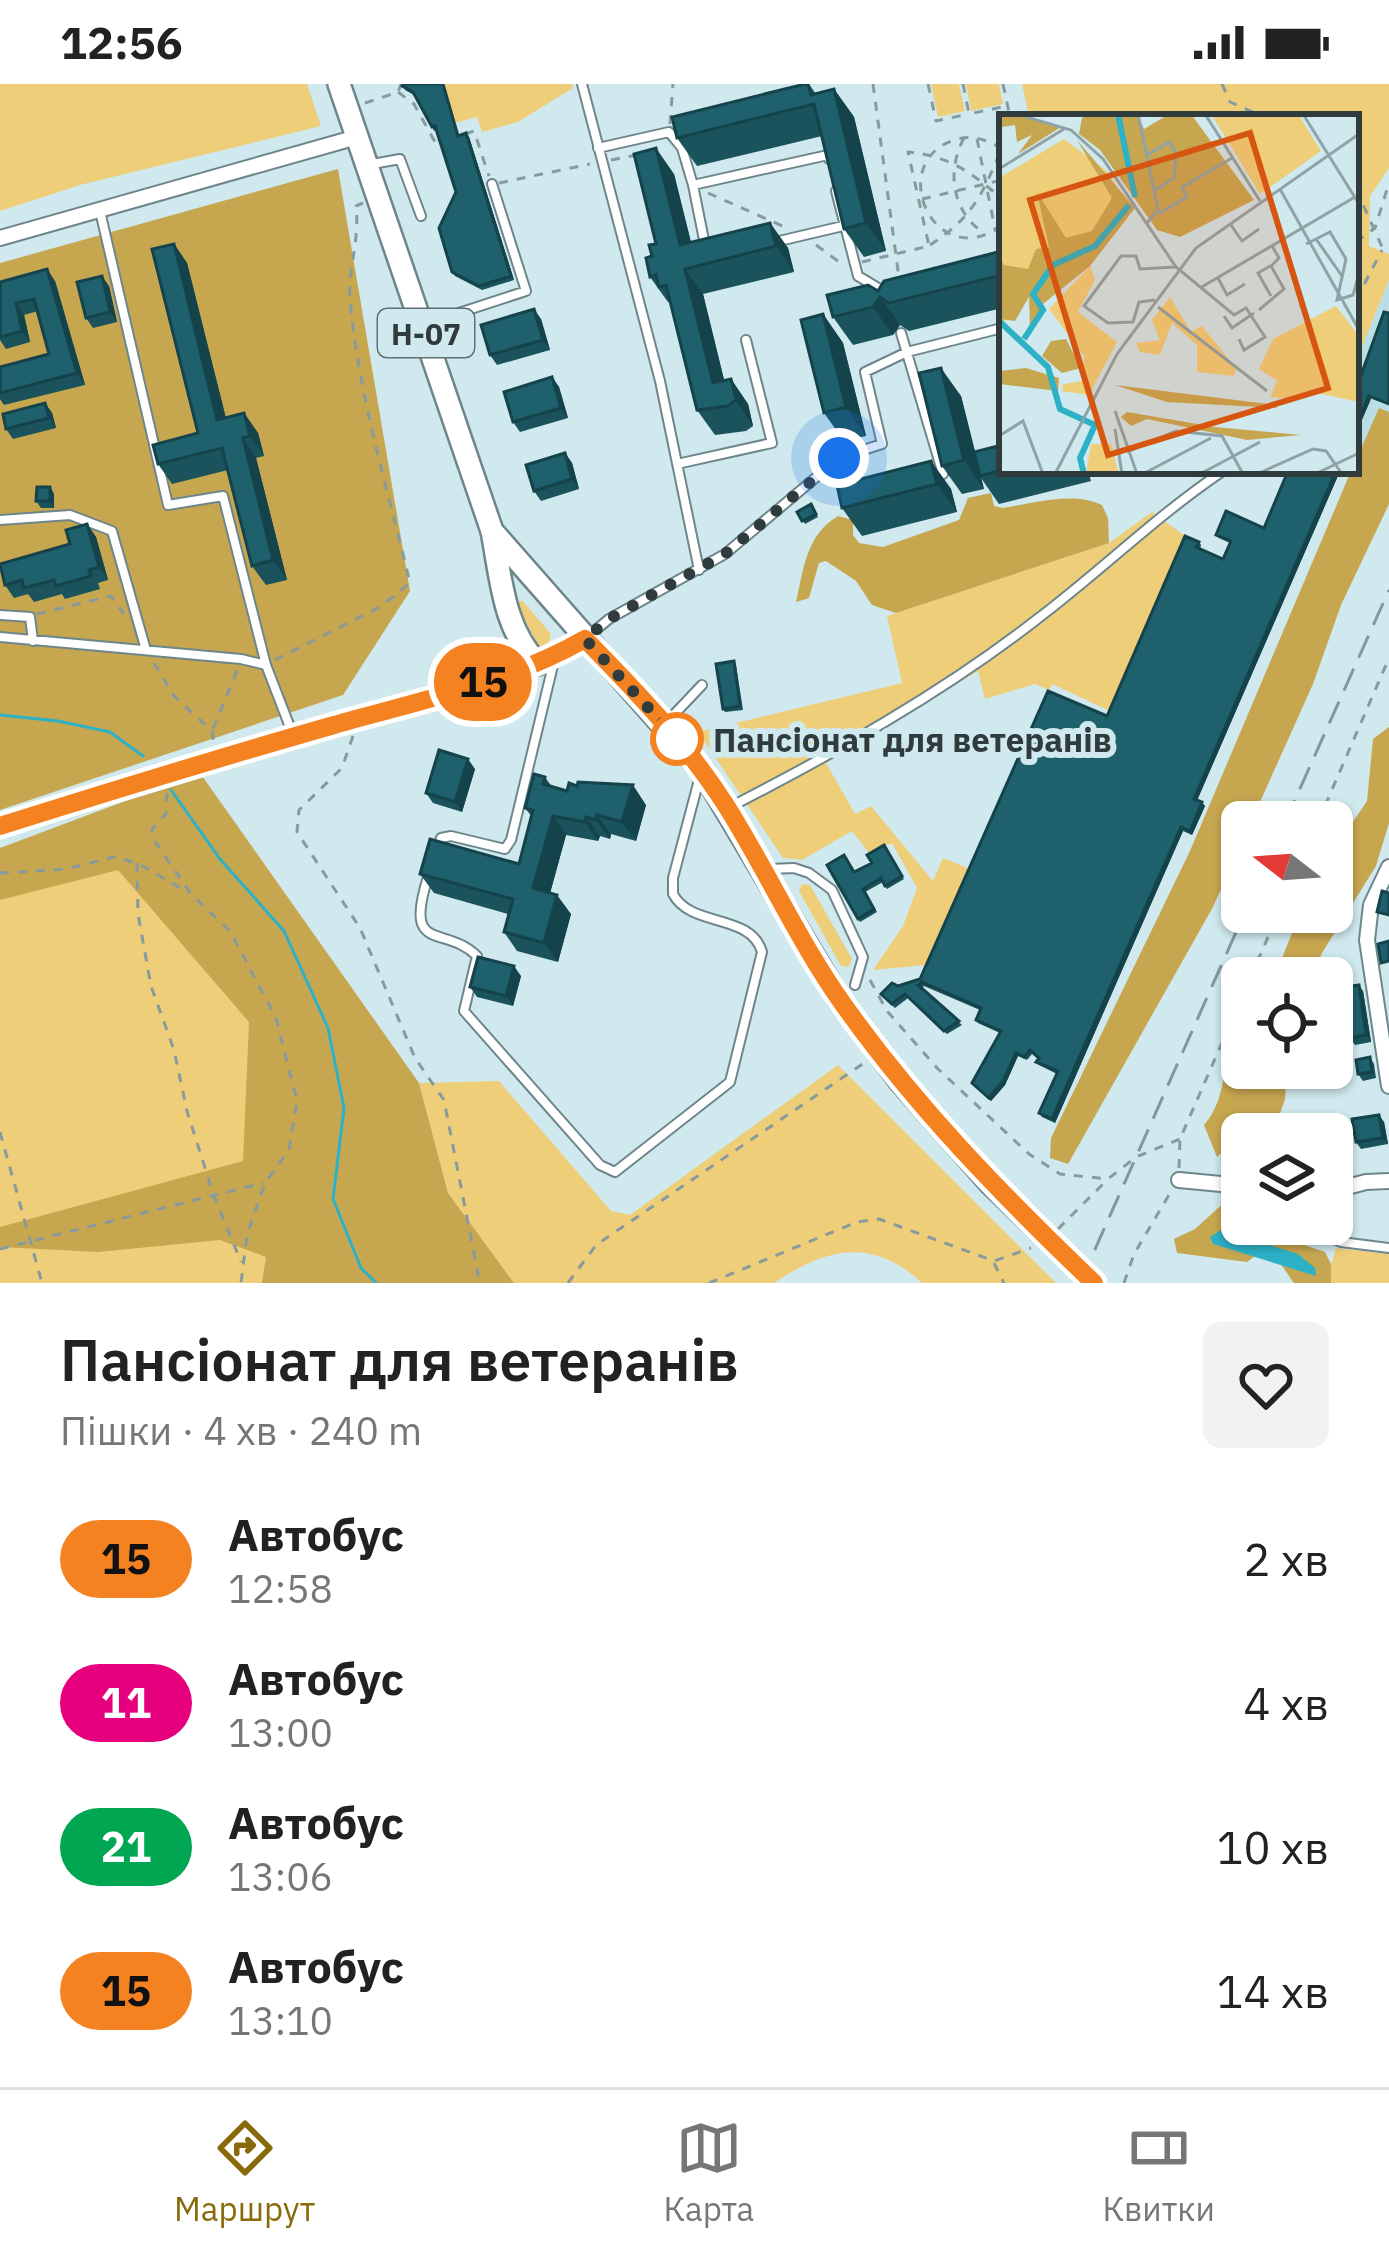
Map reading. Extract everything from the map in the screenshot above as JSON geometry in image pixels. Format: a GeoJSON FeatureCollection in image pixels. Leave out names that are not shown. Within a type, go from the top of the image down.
{"type":"FeatureCollection","features":[{"type":"Feature","properties":{"kind":"main road","name":"Н-07"},"geometry":{"type":"LineString","coordinates":[[339,84],[492,531],[703,771],[839,999],[879,1053],[990,1183],[1094,1283]]}},
{"type":"Feature","properties":{"kind":"main road"},"geometry":{"type":"LineString","coordinates":[[492,531],[511,627],[524,650],[547,660]]}},
{"type":"Feature","properties":{"kind":"main road"},"geometry":{"type":"LineString","coordinates":[[492,679],[505,656],[511,627]]}},
{"type":"Feature","properties":{"kind":"main road"},"geometry":{"type":"LineString","coordinates":[[0,826],[492,679],[547,660],[585,639]]}},
{"type":"Feature","properties":{"kind":"street"},"geometry":{"type":"LineString","coordinates":[[0,238],[357,137]]}},
{"type":"Feature","properties":{"kind":"street"},"geometry":{"type":"LineString","coordinates":[[1389,867],[1370,905],[1367,940],[1389,1086]]}},
{"type":"Feature","properties":{"kind":"street"},"geometry":{"type":"LineString","coordinates":[[1179,1180],[1221,1185]]}},
{"type":"Feature","properties":{"kind":"street"},"geometry":{"type":"LineString","coordinates":[[1353,1185],[1389,1181]]}},
{"type":"Feature","properties":{"kind":"lane"},"geometry":{"type":"LineString","coordinates":[[582,84],[660,381],[699,570]]}},
{"type":"Feature","properties":{"kind":"lane"},"geometry":{"type":"LineString","coordinates":[[598,148],[669,132],[682,148],[708,258]]}},
{"type":"Feature","properties":{"kind":"lane"},"geometry":{"type":"LineString","coordinates":[[693,185],[828,155],[858,276],[891,296]]}},
{"type":"Feature","properties":{"kind":"lane"},"geometry":{"type":"LineString","coordinates":[[366,165],[400,159],[422,216]]}},
{"type":"Feature","properties":{"kind":"lane"},"geometry":{"type":"LineString","coordinates":[[423,324],[526,291],[492,184]]}},
{"type":"Feature","properties":{"kind":"lane"},"geometry":{"type":"LineString","coordinates":[[100,212],[168,505],[223,496],[266,665],[294,737]]}},
{"type":"Feature","properties":{"kind":"lane"},"geometry":{"type":"LineString","coordinates":[[765,244],[843,226]]}},
{"type":"Feature","properties":{"kind":"lane"},"geometry":{"type":"LineString","coordinates":[[585,639],[609,619],[725,554],[839,458],[882,444],[865,372],[907,352],[999,329]]}},
{"type":"Feature","properties":{"kind":"lane"},"geometry":{"type":"LineString","coordinates":[[902,333],[943,474],[925,479]]}},
{"type":"Feature","properties":{"kind":"lane"},"geometry":{"type":"LineString","coordinates":[[677,464],[772,443],[746,340]]}},
{"type":"Feature","properties":{"kind":"lane"},"geometry":{"type":"LineString","coordinates":[[728,808],[816,763],[969,667],[1037,620],[1163,513],[1219,474]]}},
{"type":"Feature","properties":{"kind":"lane"},"geometry":{"type":"LineString","coordinates":[[0,520],[70,514],[112,531],[146,650]]}},
{"type":"Feature","properties":{"kind":"lane"},"geometry":{"type":"LineString","coordinates":[[0,615],[30,617],[33,641]]}},
{"type":"Feature","properties":{"kind":"lane"},"geometry":{"type":"LineString","coordinates":[[0,637],[266,665]]}},
{"type":"Feature","properties":{"kind":"lane"},"geometry":{"type":"LineString","coordinates":[[547,660],[511,840],[505,849],[451,836],[441,838],[419,915],[431,937],[475,951],[464,1011],[608,1172],[623,1167],[730,1082],[734,1072],[760,944],[731,924],[689,911],[673,894],[695,785],[703,771]]}},
{"type":"Feature","properties":{"kind":"lane"},"geometry":{"type":"LineString","coordinates":[[665,724],[702,685]]}},
{"type":"Feature","properties":{"kind":"lane"},"geometry":{"type":"LineString","coordinates":[[764,869],[794,868],[832,890],[863,957],[855,985]]}},
{"type":"Feature","properties":{"kind":"lane"},"geometry":{"type":"LineString","coordinates":[[1353,1244],[1389,1248]]}},
{"type":"Feature","properties":{"kind":"path"},"geometry":{"type":"LineString","coordinates":[[398,92],[400,84]]}},
{"type":"Feature","properties":{"kind":"path"},"geometry":{"type":"LineString","coordinates":[[669,132],[673,84]]}},
{"type":"Feature","properties":{"kind":"path"},"geometry":{"type":"LineString","coordinates":[[873,84],[901,275],[891,296]]}},
{"type":"Feature","properties":{"kind":"path"},"geometry":{"type":"LineString","coordinates":[[928,84],[936,122],[1007,106]]}},
{"type":"Feature","properties":{"kind":"path"},"geometry":{"type":"LineString","coordinates":[[963,84],[969,114]]}},
{"type":"Feature","properties":{"kind":"path"},"geometry":{"type":"LineString","coordinates":[[1003,84],[1009,114]]}},
{"type":"Feature","properties":{"kind":"path"},"geometry":{"type":"LineString","coordinates":[[1222,84],[1230,102],[1257,114]]}},
{"type":"Feature","properties":{"kind":"path"},"geometry":{"type":"LineString","coordinates":[[364,103],[398,92]]}},
{"type":"Feature","properties":{"kind":"path"},"geometry":{"type":"LineString","coordinates":[[398,92],[414,104],[436,142],[474,131],[492,184],[647,153]]}},
{"type":"Feature","properties":{"kind":"path"},"geometry":{"type":"LineString","coordinates":[[964,138],[954,162],[955,191],[966,218],[986,235]]}},
{"type":"Feature","properties":{"kind":"path"},"geometry":{"type":"LineString","coordinates":[[977,138],[996,231]]}},
{"type":"Feature","properties":{"kind":"path"},"geometry":{"type":"LineString","coordinates":[[999,148],[977,138],[947,143],[923,171],[920,200],[934,223],[949,233],[967,238],[999,228]]}},
{"type":"Feature","properties":{"kind":"path"},"geometry":{"type":"LineString","coordinates":[[928,246],[908,152],[954,162],[999,196]]}},
{"type":"Feature","properties":{"kind":"path"},"geometry":{"type":"LineString","coordinates":[[854,263],[928,246],[949,233],[966,218],[999,156]]}},
{"type":"Feature","properties":{"kind":"path"},"geometry":{"type":"LineString","coordinates":[[920,200],[999,181]]}},
{"type":"Feature","properties":{"kind":"path"},"geometry":{"type":"LineString","coordinates":[[1359,240],[1375,228],[1389,183]]}},
{"type":"Feature","properties":{"kind":"path"},"geometry":{"type":"LineString","coordinates":[[693,185],[804,236],[858,276]]}},
{"type":"Feature","properties":{"kind":"path"},"geometry":{"type":"LineString","coordinates":[[1359,195],[1386,249],[1359,295]]}},
{"type":"Feature","properties":{"kind":"path"},"geometry":{"type":"LineString","coordinates":[[266,665],[380,608],[410,583],[365,387],[350,294],[359,234],[356,206]]}},
{"type":"Feature","properties":{"kind":"path"},"geometry":{"type":"LineString","coordinates":[[37,614],[111,596],[143,636]]}},
{"type":"Feature","properties":{"kind":"path"},"geometry":{"type":"LineString","coordinates":[[146,650],[174,696],[212,731]]}},
{"type":"Feature","properties":{"kind":"path"},"geometry":{"type":"LineString","coordinates":[[1327,801],[1389,658]]}},
{"type":"Feature","properties":{"kind":"path"},"geometry":{"type":"LineString","coordinates":[[216,759],[212,731],[241,659]]}},
{"type":"Feature","properties":{"kind":"path"},"geometry":{"type":"LineString","coordinates":[[360,718],[342,768],[299,809],[297,832],[360,928],[415,1058],[444,1100],[476,1283]]}},
{"type":"Feature","properties":{"kind":"path"},"geometry":{"type":"LineString","coordinates":[[164,774],[166,814],[152,830],[154,840],[191,894],[230,931],[276,1018],[297,1101],[289,1150],[265,1183],[247,1235],[242,1283]]}},
{"type":"Feature","properties":{"kind":"path"},"geometry":{"type":"LineString","coordinates":[[0,873],[67,869],[113,857],[137,863],[191,894]]}},
{"type":"Feature","properties":{"kind":"path"},"geometry":{"type":"LineString","coordinates":[[137,863],[138,914],[151,986],[174,1050],[214,1196],[242,1264]]}},
{"type":"Feature","properties":{"kind":"path"},"geometry":{"type":"LineString","coordinates":[[870,980],[887,1011],[937,1067],[1029,1154],[1060,1174],[1108,1179]]}},
{"type":"Feature","properties":{"kind":"path"},"geometry":{"type":"LineString","coordinates":[[1124,1283],[1149,1226],[1179,1180],[1180,1139],[1221,1045]]}},
{"type":"Feature","properties":{"kind":"path"},"geometry":{"type":"LineString","coordinates":[[568,1283],[596,1245],[879,1053]]}},
{"type":"Feature","properties":{"kind":"path"},"geometry":{"type":"LineString","coordinates":[[0,1132],[42,1283]]}},
{"type":"Feature","properties":{"kind":"path"},"geometry":{"type":"LineString","coordinates":[[1057,1231],[1136,1157],[1180,1139]]}},
{"type":"Feature","properties":{"kind":"path"},"geometry":{"type":"LineString","coordinates":[[0,1249],[265,1183]]}},
{"type":"Feature","properties":{"kind":"path"},"geometry":{"type":"LineString","coordinates":[[710,1283],[857,1222],[879,1220],[994,1261],[1025,1252],[1041,1241]]}},
{"type":"Feature","properties":{"kind":"path"},"geometry":{"type":"LineString","coordinates":[[993,1262],[1004,1283]]}},
{"type":"Feature","properties":{"kind":"shaded area"},"geometry":{"type":"Polygon","coordinates":[[[0,84],[307,84],[321,126],[80,185],[0,211],[0,84]]]}},
{"type":"Feature","properties":{"kind":"shaded area"},"geometry":{"type":"Polygon","coordinates":[[[444,84],[572,84],[573,88],[518,122],[482,132],[477,117],[455,123],[444,84]]]}},
{"type":"Feature","properties":{"kind":"shaded area"},"geometry":{"type":"Polygon","coordinates":[[[931,84],[959,84],[965,111],[938,117],[931,84]]]}},
{"type":"Feature","properties":{"kind":"shaded area"},"geometry":{"type":"Polygon","coordinates":[[[966,84],[999,84],[1003,104],[971,111],[966,84]]]}},
{"type":"Feature","properties":{"kind":"shaded area"},"geometry":{"type":"Polygon","coordinates":[[[1022,84],[1389,84],[1389,168],[1370,196],[1369,246],[1389,254],[1389,280],[1359,354],[1359,114],[1028,114],[1022,84]]]}},
{"type":"Feature","properties":{"kind":"shaded area"},"geometry":{"type":"Polygon","coordinates":[[[338,169],[410,591],[343,695],[0,810],[0,263],[338,169]]]}},
{"type":"Feature","properties":{"kind":"shaded area"},"geometry":{"type":"Polygon","coordinates":[[[1389,280],[1389,412],[1379,409],[1359,453],[1359,354],[1389,280]]]}},
{"type":"Feature","properties":{"kind":"shaded area"},"geometry":{"type":"Polygon","coordinates":[[[1379,408],[1389,412],[1389,504],[1341,605],[1313,684],[1260,801],[1221,801],[1221,889],[1213,907],[1068,1164],[1050,1158],[1051,1138],[1190,851],[1350,474],[1359,474],[1359,453],[1379,408]]]}},
{"type":"Feature","properties":{"kind":"shaded area"},"geometry":{"type":"Polygon","coordinates":[[[991,493],[994,506],[1003,508],[1066,498],[1102,505],[1109,543],[896,613],[872,605],[856,581],[826,561],[819,563],[809,598],[796,602],[813,543],[838,516],[853,520],[853,535],[859,543],[883,547],[959,520],[968,498],[991,493]]]}},
{"type":"Feature","properties":{"kind":"shaded area"},"geometry":{"type":"Polygon","coordinates":[[[1152,512],[1185,536],[1110,711],[1052,684],[1049,690],[1035,684],[985,699],[978,671],[826,763],[855,814],[871,806],[933,881],[943,858],[970,869],[926,965],[873,970],[903,926],[917,888],[892,843],[869,853],[852,831],[802,860],[783,858],[698,732],[902,683],[887,616],[1109,543],[1152,512]]]}},
{"type":"Feature","properties":{"kind":"shaded area"},"geometry":{"type":"Polygon","coordinates":[[[522,600],[551,634],[547,649],[540,649],[517,604],[522,600]]]}},
{"type":"Feature","properties":{"kind":"shaded area"},"geometry":{"type":"Polygon","coordinates":[[[1389,727],[1389,823],[1376,866],[1353,903],[1353,822],[1367,801],[1373,739],[1389,727]]]}},
{"type":"Feature","properties":{"kind":"shaded area"},"geometry":{"type":"Polygon","coordinates":[[[200,773],[419,1083],[448,1193],[514,1283],[262,1283],[266,1257],[220,1240],[98,1252],[0,1247],[0,1227],[243,1161],[249,1022],[118,870],[0,900],[0,848],[200,773]]]}},
{"type":"Feature","properties":{"kind":"shaded area"},"geometry":{"type":"Polygon","coordinates":[[[182,799],[370,1283],[0,1283],[0,848],[182,799]]]}},
{"type":"Feature","properties":{"kind":"shaded area"},"geometry":{"type":"Polygon","coordinates":[[[802,884],[810,885],[852,959],[849,967],[841,966],[799,891],[802,884]]]}},
{"type":"Feature","properties":{"kind":"shaded area"},"geometry":{"type":"Polygon","coordinates":[[[1292,933],[1334,933],[1320,957],[1282,957],[1292,933]]]}},
{"type":"Feature","properties":{"kind":"shaded area"},"geometry":{"type":"Polygon","coordinates":[[[838,1065],[1056,1283],[922,1283],[886,1259],[849,1252],[813,1261],[774,1283],[514,1283],[448,1193],[419,1083],[499,1081],[611,1211],[630,1215],[838,1065]]]}},
{"type":"Feature","properties":{"kind":"shaded area"},"geometry":{"type":"Polygon","coordinates":[[[1221,1088],[1286,1089],[1280,1113],[1221,1113],[1221,1153],[1217,1157],[1204,1125],[1221,1088]]]}},
{"type":"Feature","properties":{"kind":"shaded area"},"geometry":{"type":"Polygon","coordinates":[[[1221,1205],[1221,1245],[1304,1245],[1325,1252],[1331,1264],[1331,1283],[1294,1283],[1280,1263],[1315,1275],[1315,1268],[1213,1244],[1255,1256],[1247,1262],[1177,1253],[1174,1239],[1195,1229],[1221,1205]]]}},
{"type":"Feature","properties":{"kind":"shaded area"},"geometry":{"type":"Polygon","coordinates":[[[1336,1248],[1389,1254],[1389,1283],[1326,1283],[1336,1248]]]}},
{"type":"Feature","properties":{"kind":"water"},"geometry":{"type":"Polygon","coordinates":[[[1221,1230],[1221,1245],[1269,1245],[1298,1254],[1315,1268],[1316,1276],[1213,1244],[1210,1237],[1221,1230]]]}},
{"type":"Feature","properties":{"kind":"building"},"geometry":{"type":"Polygon","coordinates":[[[403,84],[443,84],[458,136],[466,133],[511,276],[479,286],[452,272],[439,228],[456,192],[435,126],[403,84]]]}},
{"type":"Feature","properties":{"kind":"building"},"geometry":{"type":"Polygon","coordinates":[[[808,84],[811,95],[834,89],[866,223],[844,229],[814,104],[677,138],[672,117],[808,84]]]}},
{"type":"Feature","properties":{"kind":"building"},"geometry":{"type":"Polygon","coordinates":[[[656,148],[680,245],[770,223],[776,246],[685,269],[713,383],[731,379],[736,400],[728,406],[697,410],[666,285],[659,287],[656,275],[650,277],[646,258],[652,256],[649,245],[656,244],[634,154],[656,148]]]}},
{"type":"Feature","properties":{"kind":"building"},"geometry":{"type":"Polygon","coordinates":[[[174,244],[217,420],[244,413],[250,436],[243,438],[273,560],[252,566],[222,448],[158,464],[153,445],[198,433],[152,249],[174,244]]]}},
{"type":"Feature","properties":{"kind":"building"},"geometry":{"type":"Polygon","coordinates":[[[999,252],[999,276],[889,303],[880,297],[873,307],[833,317],[827,295],[868,285],[878,291],[884,281],[999,252]]]}},
{"type":"Feature","properties":{"kind":"building"},"geometry":{"type":"Polygon","coordinates":[[[47,269],[77,373],[0,393],[0,367],[49,354],[34,299],[16,303],[22,331],[0,337],[0,282],[47,269]]]}},
{"type":"Feature","properties":{"kind":"building"},"geometry":{"type":"Polygon","coordinates":[[[102,276],[110,312],[86,318],[77,282],[102,276]]]}},
{"type":"Feature","properties":{"kind":"building"},"geometry":{"type":"Polygon","coordinates":[[[534,309],[543,340],[490,355],[481,325],[534,309]]]}},
{"type":"Feature","properties":{"kind":"building"},"geometry":{"type":"Polygon","coordinates":[[[1384,312],[1389,313],[1389,404],[1369,396],[1359,418],[1359,381],[1384,312]]]}},
{"type":"Feature","properties":{"kind":"building"},"geometry":{"type":"Polygon","coordinates":[[[823,314],[846,407],[824,413],[801,320],[823,314]]]}},
{"type":"Feature","properties":{"kind":"building"},"geometry":{"type":"Polygon","coordinates":[[[941,368],[964,460],[942,466],[919,373],[941,368]]]}},
{"type":"Feature","properties":{"kind":"building"},"geometry":{"type":"Polygon","coordinates":[[[552,377],[561,408],[513,422],[504,392],[552,377]]]}},
{"type":"Feature","properties":{"kind":"building"},"geometry":{"type":"Polygon","coordinates":[[[45,403],[49,418],[6,429],[3,414],[45,403]]]}},
{"type":"Feature","properties":{"kind":"building"},"geometry":{"type":"Polygon","coordinates":[[[999,446],[999,471],[980,476],[974,452],[999,446]]]}},
{"type":"Feature","properties":{"kind":"building"},"geometry":{"type":"Polygon","coordinates":[[[565,453],[572,479],[534,491],[526,465],[565,453]]]}},
{"type":"Feature","properties":{"kind":"building"},"geometry":{"type":"Polygon","coordinates":[[[931,461],[937,484],[842,508],[837,485],[931,461]]]}},
{"type":"Feature","properties":{"kind":"building"},"geometry":{"type":"Polygon","coordinates":[[[1287,474],[1335,474],[1194,799],[1202,802],[1190,831],[1181,827],[1052,1119],[1039,1113],[1058,1071],[1036,1062],[1039,1058],[1030,1050],[1024,1057],[1016,1053],[989,1098],[972,1083],[1001,1031],[976,1020],[981,1008],[922,982],[918,985],[959,1021],[944,1031],[905,994],[892,1004],[881,994],[892,983],[898,986],[920,979],[1048,691],[1107,716],[1185,536],[1199,542],[1196,547],[1223,559],[1231,541],[1216,535],[1226,511],[1264,528],[1287,474]]]}},
{"type":"Feature","properties":{"kind":"building"},"geometry":{"type":"Polygon","coordinates":[[[37,487],[50,487],[50,501],[36,501],[37,487]]]}},
{"type":"Feature","properties":{"kind":"building"},"geometry":{"type":"Polygon","coordinates":[[[811,504],[816,514],[802,521],[797,512],[811,504]]]}},
{"type":"Feature","properties":{"kind":"building"},"geometry":{"type":"Polygon","coordinates":[[[87,524],[99,567],[89,570],[91,576],[56,586],[54,580],[24,588],[22,580],[5,585],[0,564],[70,544],[66,530],[87,524]]]}},
{"type":"Feature","properties":{"kind":"building"},"geometry":{"type":"Polygon","coordinates":[[[734,661],[740,706],[723,709],[716,664],[734,661]]]}},
{"type":"Feature","properties":{"kind":"building"},"geometry":{"type":"Polygon","coordinates":[[[439,750],[468,759],[455,802],[426,793],[439,750]]]}},
{"type":"Feature","properties":{"kind":"building"},"geometry":{"type":"Polygon","coordinates":[[[534,774],[545,777],[543,784],[567,791],[569,783],[577,786],[578,782],[633,785],[622,822],[597,815],[596,820],[586,817],[585,822],[553,816],[533,888],[557,895],[544,943],[504,932],[513,899],[420,874],[430,839],[519,864],[533,810],[525,808],[534,774]]]}},
{"type":"Feature","properties":{"kind":"building"},"geometry":{"type":"Polygon","coordinates":[[[884,845],[902,876],[885,886],[881,878],[863,889],[874,909],[858,919],[827,865],[844,855],[854,872],[872,863],[867,855],[884,845]]]}},
{"type":"Feature","properties":{"kind":"building"},"geometry":{"type":"Polygon","coordinates":[[[1382,891],[1389,893],[1389,915],[1377,912],[1382,891]]]}},
{"type":"Feature","properties":{"kind":"building"},"geometry":{"type":"Polygon","coordinates":[[[1389,941],[1389,961],[1381,963],[1378,944],[1389,941]]]}},
{"type":"Feature","properties":{"kind":"building"},"geometry":{"type":"Polygon","coordinates":[[[478,957],[514,966],[506,996],[470,987],[478,957]]]}},
{"type":"Feature","properties":{"kind":"building"},"geometry":{"type":"Polygon","coordinates":[[[1359,985],[1366,1035],[1353,1037],[1353,986],[1359,985]]]}},
{"type":"Feature","properties":{"kind":"building"},"geometry":{"type":"Polygon","coordinates":[[[1370,1057],[1372,1072],[1358,1074],[1356,1060],[1370,1057]]]}},
{"type":"Feature","properties":{"kind":"building"},"geometry":{"type":"Polygon","coordinates":[[[1379,1115],[1383,1138],[1356,1142],[1353,1119],[1379,1115]]]}},
{"type":"Feature","properties":{"kind":"waterway"},"geometry":{"type":"LineString","coordinates":[[0,715],[110,732],[143,756]]}},
{"type":"Feature","properties":{"kind":"waterway"},"geometry":{"type":"LineString","coordinates":[[171,790],[220,859],[284,931],[328,1028],[344,1108],[333,1199],[361,1268],[376,1283]]}},
{"type":"Feature","properties":{"kind":"railway"},"geometry":{"type":"LineString","coordinates":[[1294,801],[1389,590]]}},
{"type":"Feature","properties":{"kind":"railway"},"geometry":{"type":"LineString","coordinates":[[1080,1283],[1236,933]]}},
{"type":"Feature","properties":{"kind":"bus line","name":"15"},"geometry":{"type":"LineString","coordinates":[[0,826],[164,774],[452,694],[538,664],[585,639],[703,771],[839,999],[900,1081],[990,1183],[1094,1283]]}},
{"type":"Feature","properties":{"kind":"place","name":"Пансіонат для ветеранів"},"geometry":{"type":"Point","coordinates":[677,739]}},
{"type":"Feature","properties":{"kind":"route"},"geometry":{"type":"LineString","coordinates":[[677,739],[585,639],[609,619],[725,554],[839,458]]}}]}
